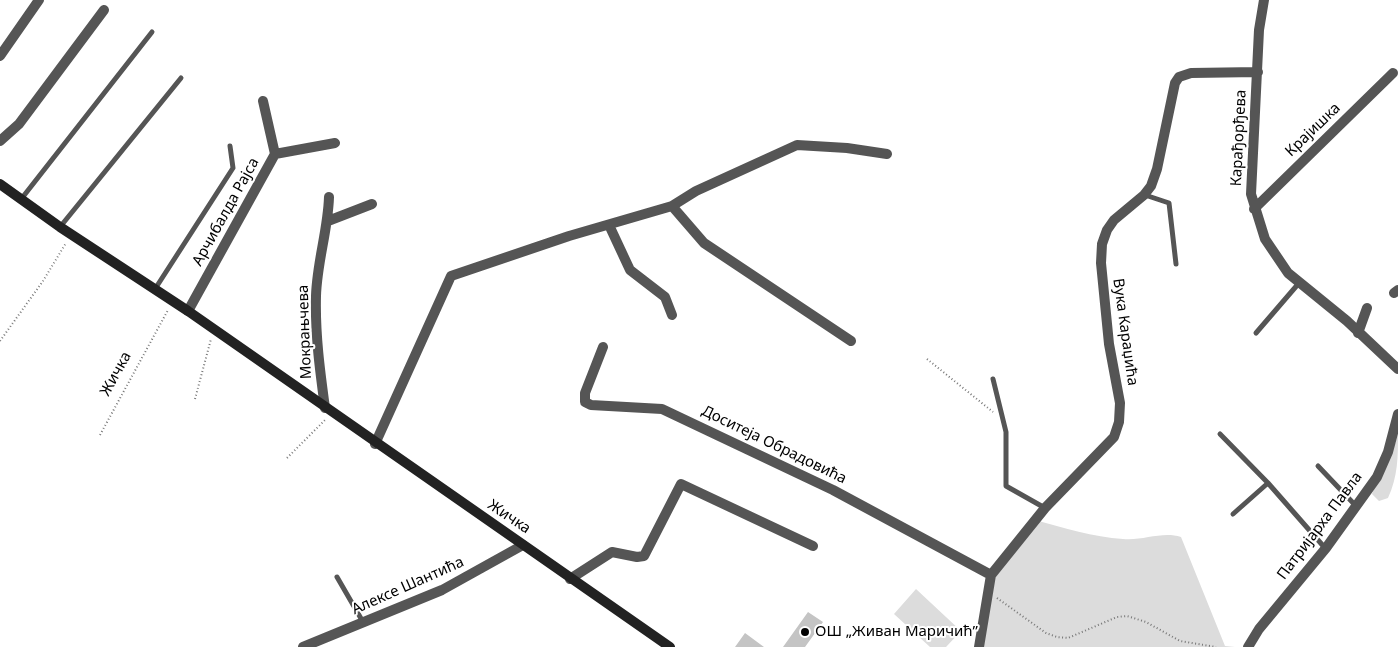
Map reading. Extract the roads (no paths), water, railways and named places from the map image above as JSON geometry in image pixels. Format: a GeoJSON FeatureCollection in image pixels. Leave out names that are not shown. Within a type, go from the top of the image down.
{"type":"FeatureCollection","features":[{"type":"Feature","properties":{"kind":"main road","name":"Жичка"},"geometry":{"type":"LineString","coordinates":[[0,184],[71,235],[188,311],[375,444],[670,647]]}},
{"type":"Feature","properties":{"kind":"street"},"geometry":{"type":"LineString","coordinates":[[0,56],[40,0]]}},
{"type":"Feature","properties":{"kind":"street","name":"Карађорђева"},"geometry":{"type":"LineString","coordinates":[[1264,0],[1258,30],[1258,72],[1251,194],[1254,209],[1265,239],[1288,273],[1347,322],[1398,369]]}},
{"type":"Feature","properties":{"kind":"street"},"geometry":{"type":"LineString","coordinates":[[0,141],[19,124],[104,10]]}},
{"type":"Feature","properties":{"kind":"street","name":"Вука Караџића"},"geometry":{"type":"LineString","coordinates":[[991,575],[1045,508],[1114,437],[1119,422],[1120,403],[1110,344],[1101,263],[1102,244],[1107,230],[1114,220],[1144,195],[1151,186],[1157,169],[1171,94],[1178,77],[1191,73],[1258,72]]}},
{"type":"Feature","properties":{"kind":"street","name":"Крајишка"},"geometry":{"type":"LineString","coordinates":[[1254,209],[1393,73]]}},
{"type":"Feature","properties":{"kind":"street"},"geometry":{"type":"LineString","coordinates":[[263,101],[275,154]]}},
{"type":"Feature","properties":{"kind":"street","name":"Арчибалда Рајса"},"geometry":{"type":"LineString","coordinates":[[188,311],[275,154],[335,144]]}},
{"type":"Feature","properties":{"kind":"street"},"geometry":{"type":"LineString","coordinates":[[375,444],[451,276],[464,270],[672,206],[696,190],[797,145],[847,148],[887,154]]}},
{"type":"Feature","properties":{"kind":"street","name":"Мокрањчева"},"geometry":{"type":"LineString","coordinates":[[328,410],[318,361],[316,296],[321,252],[328,221],[329,197]]}},
{"type":"Feature","properties":{"kind":"street"},"geometry":{"type":"LineString","coordinates":[[328,221],[372,204]]}},
{"type":"Feature","properties":{"kind":"street"},"geometry":{"type":"LineString","coordinates":[[672,206],[704,243],[851,341]]}},
{"type":"Feature","properties":{"kind":"street"},"geometry":{"type":"LineString","coordinates":[[609,225],[630,270],[665,297],[672,316]]}},
{"type":"Feature","properties":{"kind":"street"},"geometry":{"type":"LineString","coordinates":[[1358,333],[1367,308]]}},
{"type":"Feature","properties":{"kind":"street","name":"Доситеја Обрадовића"},"geometry":{"type":"LineString","coordinates":[[603,347],[585,393],[585,402],[591,405],[662,409],[833,490],[991,575]]}},
{"type":"Feature","properties":{"kind":"street","name":"Патријарха Павла"},"geometry":{"type":"LineString","coordinates":[[1248,647],[1259,629],[1326,548],[1377,477],[1388,452],[1398,414]]}},
{"type":"Feature","properties":{"kind":"street"},"geometry":{"type":"LineString","coordinates":[[570,579],[612,552],[637,557],[644,556],[681,484],[813,546]]}},
{"type":"Feature","properties":{"kind":"street","name":"Алексе Шантића"},"geometry":{"type":"LineString","coordinates":[[302,647],[442,590],[523,545]]}},
{"type":"Feature","properties":{"kind":"street"},"geometry":{"type":"LineString","coordinates":[[979,647],[991,575]]}},
{"type":"Feature","properties":{"kind":"lane"},"geometry":{"type":"LineString","coordinates":[[22,198],[152,32]]}},
{"type":"Feature","properties":{"kind":"lane"},"geometry":{"type":"LineString","coordinates":[[60,227],[182,78]]}},
{"type":"Feature","properties":{"kind":"lane"},"geometry":{"type":"LineString","coordinates":[[154,289],[233,168],[230,146]]}},
{"type":"Feature","properties":{"kind":"lane"},"geometry":{"type":"LineString","coordinates":[[1144,195],[1169,203],[1176,264]]}},
{"type":"Feature","properties":{"kind":"lane"},"geometry":{"type":"LineString","coordinates":[[1256,333],[1300,283]]}},
{"type":"Feature","properties":{"kind":"lane"},"geometry":{"type":"LineString","coordinates":[[993,379],[1008,451],[1006,486],[1045,508]]}},
{"type":"Feature","properties":{"kind":"lane"},"geometry":{"type":"LineString","coordinates":[[1220,434],[1268,482],[1312,536],[1326,548]]}},
{"type":"Feature","properties":{"kind":"lane"},"geometry":{"type":"LineString","coordinates":[[1318,466],[1356,506]]}},
{"type":"Feature","properties":{"kind":"lane"},"geometry":{"type":"LineString","coordinates":[[1234,514],[1268,482]]}},
{"type":"Feature","properties":{"kind":"lane"},"geometry":{"type":"LineString","coordinates":[[337,577],[363,623]]}},
{"type":"Feature","properties":{"kind":"place","name":"ОШ „Живан Маричић”"},"geometry":{"type":"Point","coordinates":[805,632]}}]}
